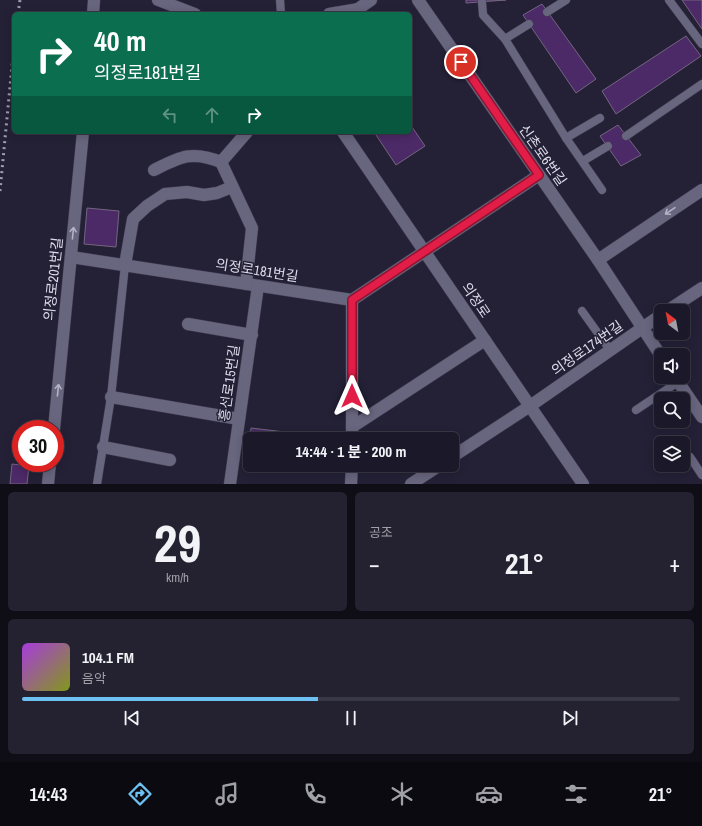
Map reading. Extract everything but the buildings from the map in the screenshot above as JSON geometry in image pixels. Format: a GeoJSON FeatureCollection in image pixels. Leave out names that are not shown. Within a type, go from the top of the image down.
{"type":"FeatureCollection","features":[{"type":"Feature","properties":{"kind":"street"},"geometry":{"type":"LineString","coordinates":[[93,12],[94,0]]}},
{"type":"Feature","properties":{"kind":"street"},"geometry":{"type":"LineString","coordinates":[[158,0],[177,3],[192,12]]}},
{"type":"Feature","properties":{"kind":"street"},"geometry":{"type":"LineString","coordinates":[[356,12],[371,0]]}},
{"type":"Feature","properties":{"kind":"street","name":"신촌로6번길"},"geometry":{"type":"LineString","coordinates":[[418,0],[598,260],[656,348]]}},
{"type":"Feature","properties":{"kind":"street","name":"의정로201번길"},"geometry":{"type":"LineString","coordinates":[[55,420],[83,134]]}},
{"type":"Feature","properties":{"kind":"street"},"geometry":{"type":"LineString","coordinates":[[221,162],[245,134]]}},
{"type":"Feature","properties":{"kind":"street","name":"의정로"},"geometry":{"type":"LineString","coordinates":[[344,134],[583,484]]}},
{"type":"Feature","properties":{"kind":"street"},"geometry":{"type":"LineString","coordinates":[[154,170],[181,156],[194,155],[209,157],[221,162],[252,228],[246,284]]}},
{"type":"Feature","properties":{"kind":"street"},"geometry":{"type":"LineString","coordinates":[[352,432],[352,300],[539,175]]}},
{"type":"Feature","properties":{"kind":"street"},"geometry":{"type":"LineString","coordinates":[[125,265],[133,219],[147,206],[165,194],[187,192],[204,195],[217,193],[232,187]]}},
{"type":"Feature","properties":{"kind":"street"},"geometry":{"type":"LineString","coordinates":[[598,260],[702,190]]}},
{"type":"Feature","properties":{"kind":"street","name":"의정로181번길"},"geometry":{"type":"LineString","coordinates":[[71,257],[352,300]]}},
{"type":"Feature","properties":{"kind":"street","name":"흥선로15번길"},"geometry":{"type":"LineString","coordinates":[[230,484],[258,286]]}},
{"type":"Feature","properties":{"kind":"street"},"geometry":{"type":"LineString","coordinates":[[678,304],[702,288]]}},
{"type":"Feature","properties":{"kind":"street","name":"의정로174번길"},"geometry":{"type":"LineString","coordinates":[[459,452],[530,406],[654,320]]}},
{"type":"Feature","properties":{"kind":"street"},"geometry":{"type":"LineString","coordinates":[[188,324],[252,335]]}},
{"type":"Feature","properties":{"kind":"street"},"geometry":{"type":"LineString","coordinates":[[353,432],[485,340]]}},
{"type":"Feature","properties":{"kind":"street"},"geometry":{"type":"LineString","coordinates":[[682,384],[698,400],[702,417]]}},
{"type":"Feature","properties":{"kind":"street"},"geometry":{"type":"LineString","coordinates":[[111,397],[239,419]]}},
{"type":"Feature","properties":{"kind":"street"},"geometry":{"type":"LineString","coordinates":[[103,447],[170,460]]}},
{"type":"Feature","properties":{"kind":"street"},"geometry":{"type":"LineString","coordinates":[[48,484],[49,472]]}},
{"type":"Feature","properties":{"kind":"street"},"geometry":{"type":"LineString","coordinates":[[351,484],[352,472]]}},
{"type":"Feature","properties":{"kind":"street"},"geometry":{"type":"LineString","coordinates":[[411,484],[428,480],[434,472]]}},
{"type":"Feature","properties":{"kind":"lane"},"geometry":{"type":"LineString","coordinates":[[280,0],[281,12]]}},
{"type":"Feature","properties":{"kind":"lane"},"geometry":{"type":"LineString","coordinates":[[547,12],[566,0]]}},
{"type":"Feature","properties":{"kind":"lane"},"geometry":{"type":"LineString","coordinates":[[669,0],[702,44]]}},
{"type":"Feature","properties":{"kind":"lane"},"geometry":{"type":"LineString","coordinates":[[482,2],[483,15],[505,39],[566,138],[602,190]]}},
{"type":"Feature","properties":{"kind":"lane"},"geometry":{"type":"LineString","coordinates":[[505,39],[529,24]]}},
{"type":"Feature","properties":{"kind":"lane"},"geometry":{"type":"LineString","coordinates":[[626,136],[702,84]]}},
{"type":"Feature","properties":{"kind":"lane"},"geometry":{"type":"LineString","coordinates":[[566,138],[600,118]]}},
{"type":"Feature","properties":{"kind":"lane"},"geometry":{"type":"LineString","coordinates":[[583,161],[608,146]]}},
{"type":"Feature","properties":{"kind":"lane"},"geometry":{"type":"LineString","coordinates":[[97,484],[111,397],[125,265]]}},
{"type":"Feature","properties":{"kind":"lane"},"geometry":{"type":"LineString","coordinates":[[582,310],[610,350]]}},
{"type":"Feature","properties":{"kind":"lane"},"geometry":{"type":"LineString","coordinates":[[636,410],[670,384]]}},
{"type":"Feature","properties":{"kind":"lane"},"geometry":{"type":"LineString","coordinates":[[690,457],[702,475]]}},
{"type":"Feature","properties":{"kind":"railway"},"geometry":{"type":"LineString","coordinates":[[18,12],[20,0]]}},
{"type":"Feature","properties":{"kind":"railway"},"geometry":{"type":"LineString","coordinates":[[0,191],[12,66]]}},
{"type":"Feature","properties":{"kind":"route"},"geometry":{"type":"LineString","coordinates":[[352,396],[352,300],[539,175],[461,62]]}}]}
